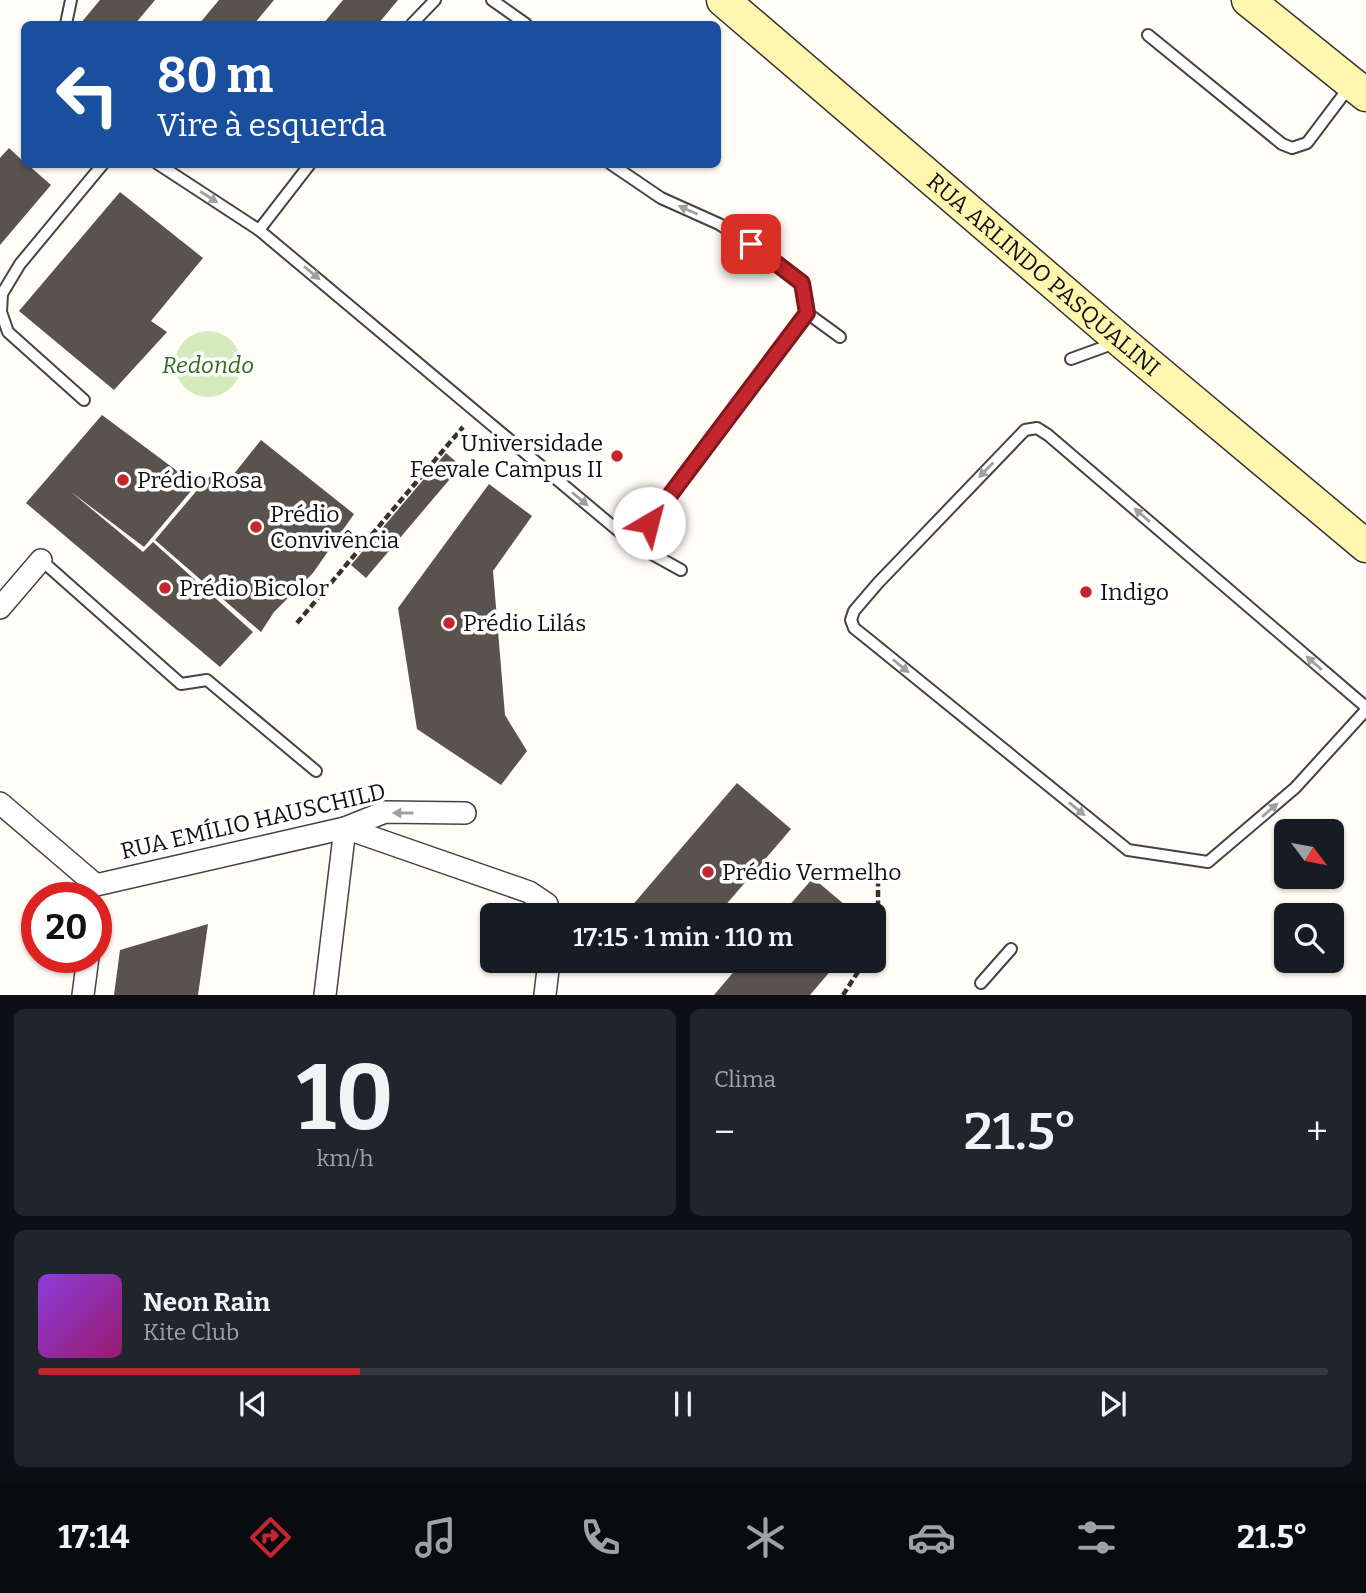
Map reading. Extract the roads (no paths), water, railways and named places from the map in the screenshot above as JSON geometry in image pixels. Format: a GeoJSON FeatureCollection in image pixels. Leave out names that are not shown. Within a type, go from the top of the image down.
{"type":"FeatureCollection","features":[{"type":"Feature","properties":{"kind":"street","name":"RUA ARLINDO PASQUALINI"},"geometry":{"type":"LineString","coordinates":[[723,0],[1121,341],[1366,546]]}},
{"type":"Feature","properties":{"kind":"street"},"geometry":{"type":"LineString","coordinates":[[1248,0],[1359,89]]}},
{"type":"Feature","properties":{"kind":"street"},"geometry":{"type":"LineString","coordinates":[[0,608],[41,560]]}},
{"type":"Feature","properties":{"kind":"street"},"geometry":{"type":"LineString","coordinates":[[0,803],[85,882]]}},
{"type":"Feature","properties":{"kind":"street","name":"RUA EMÍLIO HAUSCHILD"},"geometry":{"type":"LineString","coordinates":[[112,888],[345,828],[385,813],[465,813]]}},
{"type":"Feature","properties":{"kind":"street"},"geometry":{"type":"LineString","coordinates":[[325,995],[345,828],[528,892],[545,903]]}},
{"type":"Feature","properties":{"kind":"street"},"geometry":{"type":"LineString","coordinates":[[83,995],[86,973]]}},
{"type":"Feature","properties":{"kind":"street"},"geometry":{"type":"LineString","coordinates":[[545,995],[548,973]]}},
{"type":"Feature","properties":{"kind":"lane"},"geometry":{"type":"LineString","coordinates":[[67,21],[71,0]]}},
{"type":"Feature","properties":{"kind":"lane"},"geometry":{"type":"LineString","coordinates":[[415,21],[435,0]]}},
{"type":"Feature","properties":{"kind":"lane"},"geometry":{"type":"LineString","coordinates":[[492,0],[522,21]]}},
{"type":"Feature","properties":{"kind":"lane"},"geometry":{"type":"LineString","coordinates":[[1148,35],[1282,144],[1292,148],[1307,144],[1359,89]]}},
{"type":"Feature","properties":{"kind":"lane"},"geometry":{"type":"LineString","coordinates":[[85,400],[8,332],[1,312],[2,294],[20,264],[100,168]]}},
{"type":"Feature","properties":{"kind":"lane"},"geometry":{"type":"LineString","coordinates":[[164,168],[259,230],[634,544],[681,570]]}},
{"type":"Feature","properties":{"kind":"lane"},"geometry":{"type":"LineString","coordinates":[[259,230],[307,168]]}},
{"type":"Feature","properties":{"kind":"lane"},"geometry":{"type":"LineString","coordinates":[[617,168],[661,198],[719,224],[766,254],[802,283],[807,313],[840,337]]}},
{"type":"Feature","properties":{"kind":"lane"},"geometry":{"type":"LineString","coordinates":[[634,544],[807,313]]}},
{"type":"Feature","properties":{"kind":"lane"},"geometry":{"type":"LineString","coordinates":[[1072,359],[1121,341]]}},
{"type":"Feature","properties":{"kind":"lane"},"geometry":{"type":"LineString","coordinates":[[1037,428],[1366,709],[1296,788],[1208,862],[1128,850],[854,628],[851,620],[854,611],[878,583],[996,459],[1025,430],[1037,428]]}},
{"type":"Feature","properties":{"kind":"lane"},"geometry":{"type":"LineString","coordinates":[[41,560],[181,684],[207,680],[316,771]]}},
{"type":"Feature","properties":{"kind":"lane"},"geometry":{"type":"LineString","coordinates":[[981,983],[1011,948]]}},
{"type":"Feature","properties":{"kind":"place","name":"Universidade Feevale Campus II"},"geometry":{"type":"Point","coordinates":[617,456]}},
{"type":"Feature","properties":{"kind":"place","name":"Prédio Rosa"},"geometry":{"type":"Point","coordinates":[123,480]}},
{"type":"Feature","properties":{"kind":"place","name":"Prédio Convivência"},"geometry":{"type":"Point","coordinates":[256,527]}},
{"type":"Feature","properties":{"kind":"place","name":"Prédio Bicolor"},"geometry":{"type":"Point","coordinates":[165,588]}},
{"type":"Feature","properties":{"kind":"place","name":"Indigo"},"geometry":{"type":"Point","coordinates":[1086,592]}},
{"type":"Feature","properties":{"kind":"place","name":"Prédio Lilás"},"geometry":{"type":"Point","coordinates":[449,623]}},
{"type":"Feature","properties":{"kind":"place","name":"Prédio Vermelho"},"geometry":{"type":"Point","coordinates":[708,872]}},
{"type":"Feature","properties":{"kind":"park label","name":"Redondo"},"geometry":{"type":"Point","coordinates":[208,365]}}]}
